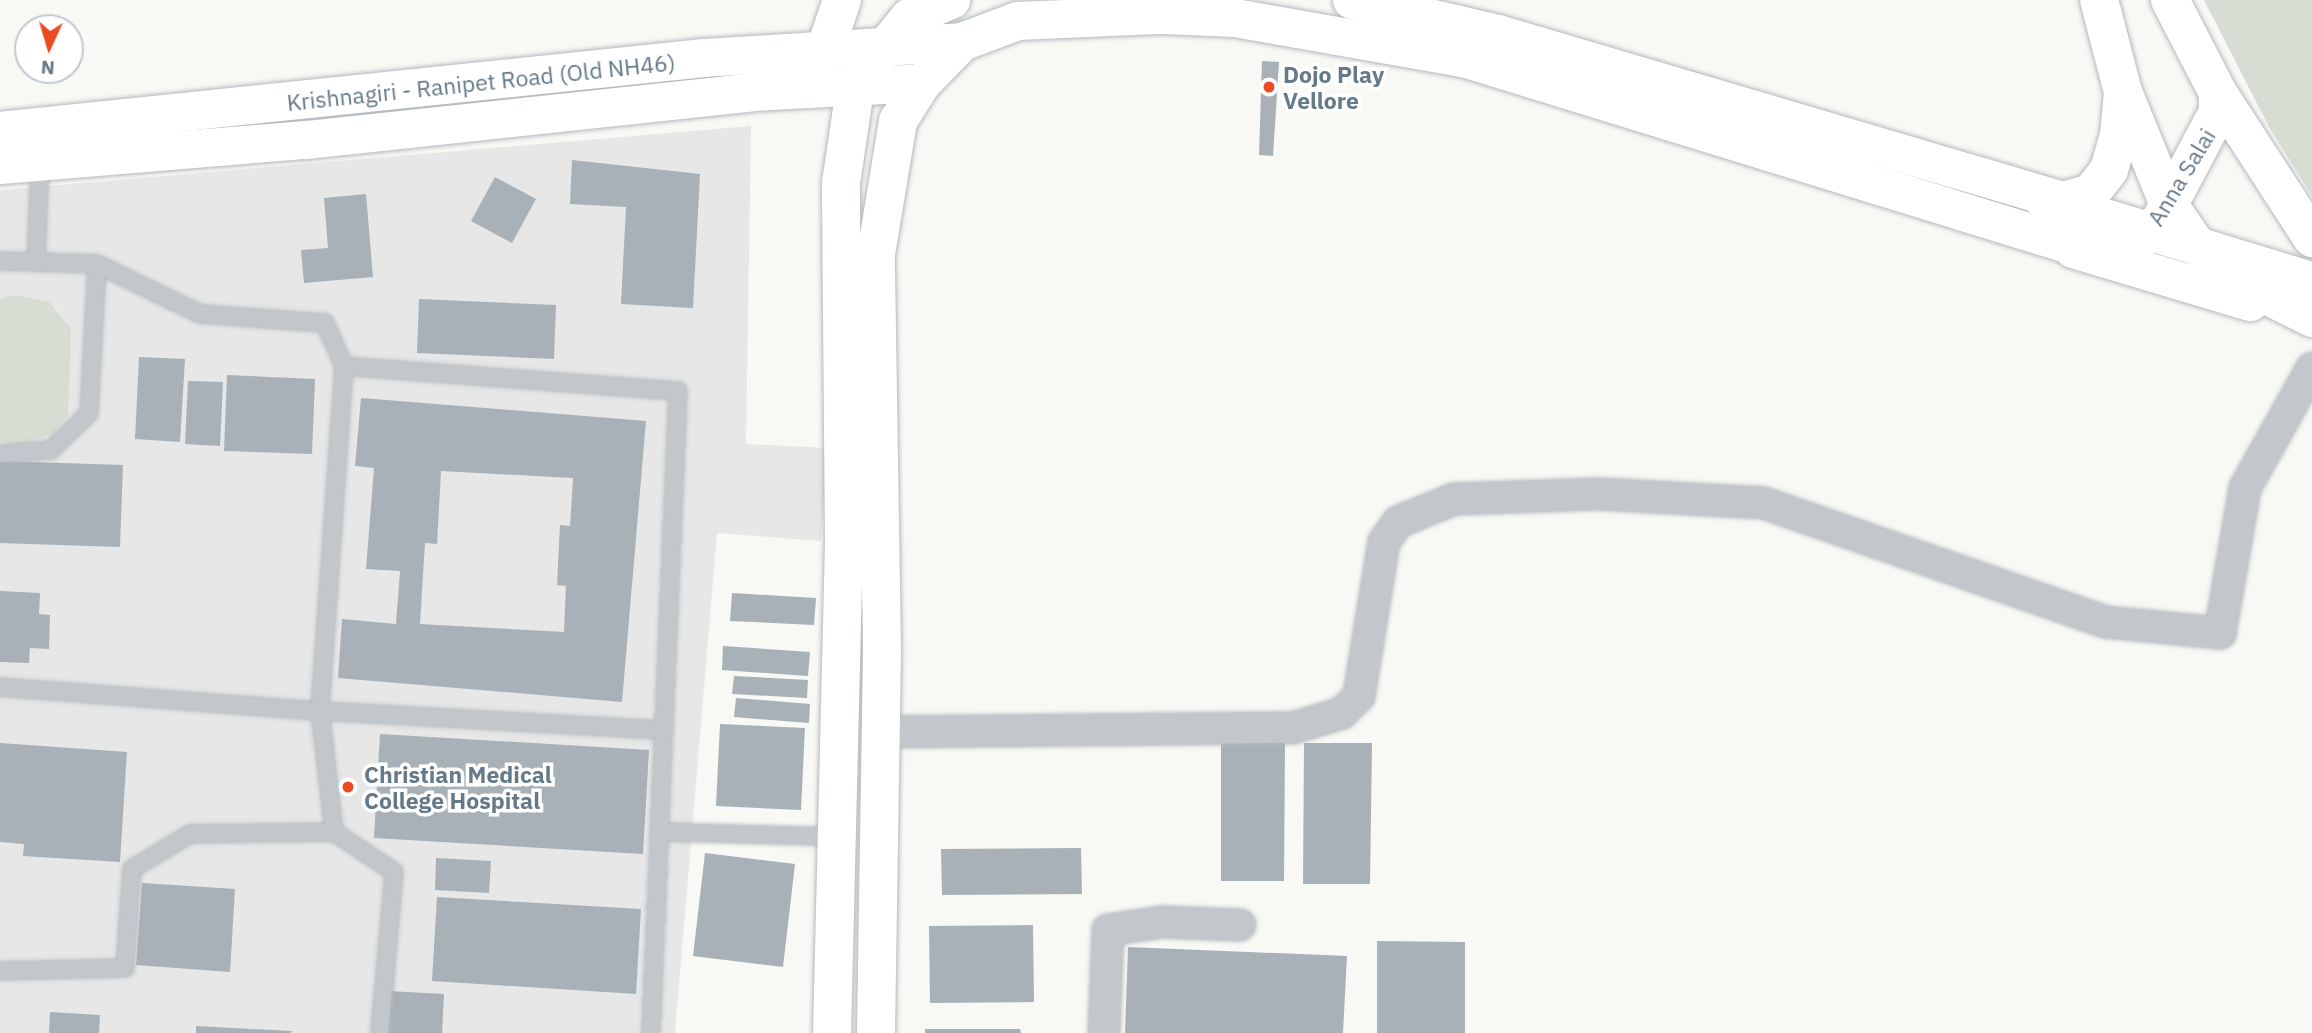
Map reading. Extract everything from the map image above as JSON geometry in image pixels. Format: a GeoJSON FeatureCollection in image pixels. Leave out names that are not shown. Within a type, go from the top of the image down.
{"type":"FeatureCollection","features":[{"type":"Feature","properties":{"kind":"main road"},"geometry":{"type":"LineString","coordinates":[[810,87],[828,52],[842,0]]}},
{"type":"Feature","properties":{"kind":"main road"},"geometry":{"type":"LineString","coordinates":[[832,1033],[844,542],[841,183],[856,83],[879,50],[909,18],[951,0]]}},
{"type":"Feature","properties":{"kind":"main road"},"geometry":{"type":"LineString","coordinates":[[1352,0],[1498,34],[2034,197],[2160,217],[2195,243],[2228,276],[2312,319]]}},
{"type":"Feature","properties":{"kind":"main road"},"geometry":{"type":"LineString","coordinates":[[2099,0],[2160,217]]}},
{"type":"Feature","properties":{"kind":"main road"},"geometry":{"type":"LineString","coordinates":[[2170,0],[2218,93],[2312,238]]}},
{"type":"Feature","properties":{"kind":"main road"},"geometry":{"type":"LineString","coordinates":[[876,1033],[880,732],[876,254],[898,121],[922,83],[962,42],[1018,21],[1164,15],[1235,18],[1467,59],[2062,246],[2312,319]]}},
{"type":"Feature","properties":{"kind":"main road","name":"Krishnagiri - Ranipet Road (Old NH46)"},"geometry":{"type":"LineString","coordinates":[[0,165],[41,146],[704,58],[879,50],[962,42]]}},
{"type":"Feature","properties":{"kind":"main road","name":"Krishnagiri - Ranipet Road (Old NH46)"},"geometry":{"type":"LineString","coordinates":[[0,131],[41,146],[856,83],[922,83]]}},
{"type":"Feature","properties":{"kind":"main road"},"geometry":{"type":"LineString","coordinates":[[2034,197],[2063,201],[2091,193],[2109,170],[2123,92]]}},
{"type":"Feature","properties":{"kind":"main road","name":"Anna Salai"},"geometry":{"type":"LineString","coordinates":[[2062,246],[2118,251],[2160,217],[2210,134],[2218,93]]}},
{"type":"Feature","properties":{"kind":"main road"},"geometry":{"type":"LineString","coordinates":[[2195,243],[2312,281]]}},
{"type":"Feature","properties":{"kind":"street"},"geometry":{"type":"LineString","coordinates":[[880,732],[1293,728],[1342,713],[1359,696],[1384,542],[1398,522],[1454,499],[1599,494],[1764,503],[2106,622],[2220,633],[2245,488],[2312,368]]}},
{"type":"Feature","properties":{"kind":"street"},"geometry":{"type":"LineString","coordinates":[[1104,1033],[1108,930],[1162,922],[1240,925]]}},
{"type":"Feature","properties":{"kind":"lane"},"geometry":{"type":"LineString","coordinates":[[36,262],[41,146]]}},
{"type":"Feature","properties":{"kind":"lane"},"geometry":{"type":"LineString","coordinates":[[0,261],[97,264],[200,314],[325,323],[344,366],[320,711],[334,832]]}},
{"type":"Feature","properties":{"kind":"lane"},"geometry":{"type":"LineString","coordinates":[[0,454],[51,450],[89,413],[97,264]]}},
{"type":"Feature","properties":{"kind":"lane"},"geometry":{"type":"LineString","coordinates":[[344,366],[678,391],[662,730],[663,832],[651,1033]]}},
{"type":"Feature","properties":{"kind":"lane"},"geometry":{"type":"LineString","coordinates":[[0,687],[320,711],[662,730]]}},
{"type":"Feature","properties":{"kind":"lane"},"geometry":{"type":"LineString","coordinates":[[0,971],[125,968],[132,869],[190,834],[334,832],[394,872],[380,1033]]}},
{"type":"Feature","properties":{"kind":"lane"},"geometry":{"type":"LineString","coordinates":[[663,832],[836,837]]}},
{"type":"Feature","properties":{"kind":"shaded area"},"geometry":{"type":"Polygon","coordinates":[[[2204,0],[2312,0],[2312,196],[2269,127],[2204,0]]]}},
{"type":"Feature","properties":{"kind":"shaded area","name":"Christian Medical College Hospital"},"geometry":{"type":"Polygon","coordinates":[[[751,126],[746,444],[827,448],[821,541],[717,533],[675,1033],[0,1033],[0,190],[751,126]]]}},
{"type":"Feature","properties":{"kind":"shaded area"},"geometry":{"type":"Polygon","coordinates":[[[15,295],[49,302],[71,329],[68,415],[54,433],[21,445],[0,441],[0,299],[15,295]]]}},
{"type":"Feature","properties":{"kind":"building","name":"Dojo Play Vellore"},"geometry":{"type":"Polygon","coordinates":[[[1262,61],[1279,62],[1273,156],[1259,155],[1262,61]]]}},
{"type":"Feature","properties":{"kind":"building"},"geometry":{"type":"Polygon","coordinates":[[[572,160],[700,174],[693,308],[621,304],[626,207],[570,204],[572,160]]]}},
{"type":"Feature","properties":{"kind":"building"},"geometry":{"type":"Polygon","coordinates":[[[495,177],[536,199],[512,243],[471,221],[495,177]]]}},
{"type":"Feature","properties":{"kind":"building"},"geometry":{"type":"Polygon","coordinates":[[[366,194],[373,277],[304,283],[301,250],[328,248],[324,198],[366,194]]]}},
{"type":"Feature","properties":{"kind":"building"},"geometry":{"type":"Polygon","coordinates":[[[419,299],[556,305],[554,359],[417,353],[419,299]]]}},
{"type":"Feature","properties":{"kind":"building"},"geometry":{"type":"Polygon","coordinates":[[[139,357],[185,359],[180,442],[135,439],[139,357]]]}},
{"type":"Feature","properties":{"kind":"building"},"geometry":{"type":"Polygon","coordinates":[[[227,375],[315,379],[312,454],[224,451],[227,375]]]}},
{"type":"Feature","properties":{"kind":"building"},"geometry":{"type":"Polygon","coordinates":[[[188,381],[223,382],[220,446],[185,444],[188,381]]]}},
{"type":"Feature","properties":{"kind":"building"},"geometry":{"type":"Polygon","coordinates":[[[361,398],[646,421],[622,702],[338,678],[342,619],[396,624],[400,571],[366,569],[374,468],[355,466],[361,398]],[[441,471],[437,544],[425,543],[420,624],[564,632],[566,586],[557,585],[560,525],[570,526],[573,478],[441,471]]]}},
{"type":"Feature","properties":{"kind":"building"},"geometry":{"type":"Polygon","coordinates":[[[0,461],[123,465],[120,547],[0,543],[0,461]]]}},
{"type":"Feature","properties":{"kind":"building"},"geometry":{"type":"Polygon","coordinates":[[[0,591],[40,593],[39,614],[50,615],[49,649],[30,648],[29,663],[0,662],[0,591]]]}},
{"type":"Feature","properties":{"kind":"building"},"geometry":{"type":"Polygon","coordinates":[[[732,593],[816,598],[814,625],[730,621],[732,593]]]}},
{"type":"Feature","properties":{"kind":"building"},"geometry":{"type":"Polygon","coordinates":[[[723,646],[810,652],[808,676],[722,670],[723,646]]]}},
{"type":"Feature","properties":{"kind":"building"},"geometry":{"type":"Polygon","coordinates":[[[734,676],[808,680],[807,698],[732,694],[734,676]]]}},
{"type":"Feature","properties":{"kind":"building"},"geometry":{"type":"Polygon","coordinates":[[[736,698],[810,704],[809,723],[734,717],[736,698]]]}},
{"type":"Feature","properties":{"kind":"building"},"geometry":{"type":"Polygon","coordinates":[[[720,724],[805,728],[801,810],[716,806],[720,724]]]}},
{"type":"Feature","properties":{"kind":"building"},"geometry":{"type":"Polygon","coordinates":[[[380,734],[649,750],[643,854],[374,838],[380,734]]]}},
{"type":"Feature","properties":{"kind":"building"},"geometry":{"type":"Polygon","coordinates":[[[1221,742],[1285,743],[1284,881],[1221,881],[1221,742]]]}},
{"type":"Feature","properties":{"kind":"building"},"geometry":{"type":"Polygon","coordinates":[[[0,743],[127,752],[120,862],[23,856],[24,844],[0,842],[0,743]]]}},
{"type":"Feature","properties":{"kind":"building"},"geometry":{"type":"Polygon","coordinates":[[[1304,743],[1372,743],[1370,884],[1303,884],[1304,743]]]}},
{"type":"Feature","properties":{"kind":"building"},"geometry":{"type":"Polygon","coordinates":[[[1081,848],[1082,894],[942,895],[941,849],[1081,848]]]}},
{"type":"Feature","properties":{"kind":"building"},"geometry":{"type":"Polygon","coordinates":[[[705,853],[795,864],[783,967],[693,956],[705,853]]]}},
{"type":"Feature","properties":{"kind":"building"},"geometry":{"type":"Polygon","coordinates":[[[436,858],[491,861],[489,893],[435,890],[436,858]]]}},
{"type":"Feature","properties":{"kind":"building"},"geometry":{"type":"Polygon","coordinates":[[[142,883],[235,889],[230,972],[136,965],[142,883]]]}},
{"type":"Feature","properties":{"kind":"building"},"geometry":{"type":"Polygon","coordinates":[[[437,897],[641,909],[636,994],[432,981],[437,897]]]}},
{"type":"Feature","properties":{"kind":"building"},"geometry":{"type":"Polygon","coordinates":[[[1033,925],[1034,1002],[930,1003],[929,926],[1033,925]]]}},
{"type":"Feature","properties":{"kind":"building"},"geometry":{"type":"Polygon","coordinates":[[[1377,941],[1465,942],[1465,1033],[1377,1033],[1377,941]]]}},
{"type":"Feature","properties":{"kind":"building"},"geometry":{"type":"Polygon","coordinates":[[[1128,947],[1347,956],[1343,1033],[1125,1033],[1128,947]]]}},
{"type":"Feature","properties":{"kind":"building"},"geometry":{"type":"Polygon","coordinates":[[[388,991],[444,994],[442,1033],[386,1033],[388,991]]]}},
{"type":"Feature","properties":{"kind":"building"},"geometry":{"type":"Polygon","coordinates":[[[50,1012],[100,1015],[99,1033],[49,1033],[50,1012]]]}},
{"type":"Feature","properties":{"kind":"building"},"geometry":{"type":"Polygon","coordinates":[[[196,1026],[292,1031],[196,1033],[196,1026]]]}},
{"type":"Feature","properties":{"kind":"building"},"geometry":{"type":"Polygon","coordinates":[[[925,1029],[1020,1029],[1021,1033],[925,1033],[925,1029]]]}},
{"type":"Feature","properties":{"kind":"place","name":"Dojo Play Vellore"},"geometry":{"type":"Point","coordinates":[1269,87]}},
{"type":"Feature","properties":{"kind":"place","name":"Christian Medical College Hospital"},"geometry":{"type":"Point","coordinates":[348,787]}}]}
